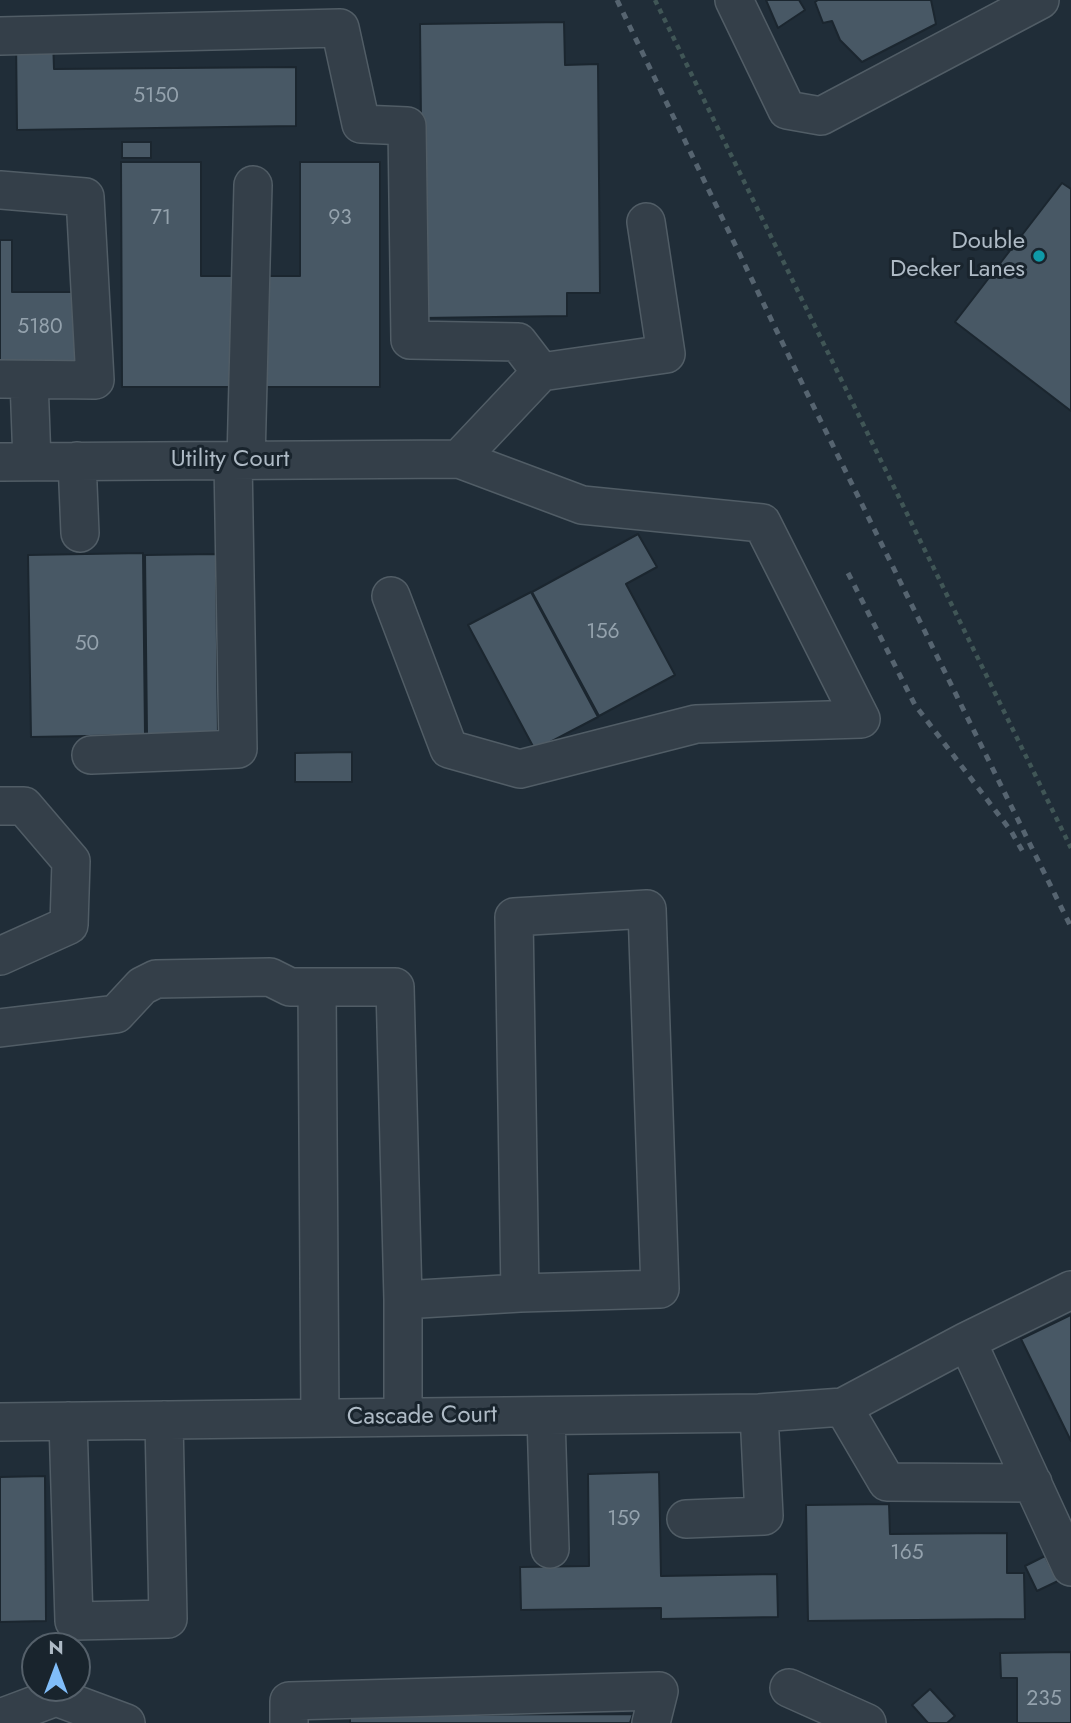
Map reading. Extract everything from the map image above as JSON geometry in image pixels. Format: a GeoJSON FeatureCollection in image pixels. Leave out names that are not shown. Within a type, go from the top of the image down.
{"type":"FeatureCollection","features":[{"type":"Feature","properties":{"kind":"street"},"geometry":{"type":"LineString","coordinates":[[734,0],[787,110],[821,116],[990,12],[1040,0]]}},
{"type":"Feature","properties":{"kind":"street"},"geometry":{"type":"LineString","coordinates":[[0,36],[340,28],[360,124],[407,126],[410,340],[517,342],[541,372]]}},
{"type":"Feature","properties":{"kind":"street"},"geometry":{"type":"LineString","coordinates":[[91,755],[238,749],[240,460],[253,186]]}},
{"type":"Feature","properties":{"kind":"street"},"geometry":{"type":"LineString","coordinates":[[0,190],[85,197],[95,380],[15,379],[16,462]]}},
{"type":"Feature","properties":{"kind":"street"},"geometry":{"type":"LineString","coordinates":[[391,596],[450,749],[520,769],[696,724],[861,719],[762,523],[582,505],[459,459],[541,372],[666,354],[646,222]]}},
{"type":"Feature","properties":{"kind":"street","name":"Utility Court"},"geometry":{"type":"LineString","coordinates":[[16,462],[459,459]]}},
{"type":"Feature","properties":{"kind":"street"},"geometry":{"type":"LineString","coordinates":[[77,461],[80,533]]}},
{"type":"Feature","properties":{"kind":"street"},"geometry":{"type":"LineString","coordinates":[[0,806],[24,806],[71,861],[69,925],[0,956]]}},
{"type":"Feature","properties":{"kind":"street"},"geometry":{"type":"LineString","coordinates":[[403,1300],[660,1289],[647,909],[514,917],[520,1293]]}},
{"type":"Feature","properties":{"kind":"street"},"geometry":{"type":"LineString","coordinates":[[0,1028],[116,1014],[142,986],[156,979],[270,977],[290,987],[395,987],[403,1300],[403,1417]]}},
{"type":"Feature","properties":{"kind":"street"},"geometry":{"type":"LineString","coordinates":[[317,987],[320,1418]]}},
{"type":"Feature","properties":{"kind":"street"},"geometry":{"type":"LineString","coordinates":[[1033,1483],[887,1482],[843,1407],[967,1341],[1071,1290]]}},
{"type":"Feature","properties":{"kind":"street"},"geometry":{"type":"LineString","coordinates":[[967,1341],[1071,1567]]}},
{"type":"Feature","properties":{"kind":"street","name":"Cascade Court"},"geometry":{"type":"LineString","coordinates":[[0,1422],[759,1413],[843,1407]]}},
{"type":"Feature","properties":{"kind":"street"},"geometry":{"type":"LineString","coordinates":[[686,1519],[764,1516],[759,1413]]}},
{"type":"Feature","properties":{"kind":"street"},"geometry":{"type":"LineString","coordinates":[[546,1416],[550,1549]]}},
{"type":"Feature","properties":{"kind":"street"},"geometry":{"type":"LineString","coordinates":[[68,1421],[74,1621],[168,1619],[164,1420]]}},
{"type":"Feature","properties":{"kind":"street"},"geometry":{"type":"LineString","coordinates":[[789,1688],[867,1723]]}},
{"type":"Feature","properties":{"kind":"street"},"geometry":{"type":"LineString","coordinates":[[289,1723],[289,1701],[659,1691],[651,1723]]}},
{"type":"Feature","properties":{"kind":"street"},"geometry":{"type":"LineString","coordinates":[[0,1718],[56,1698],[126,1723]]}},
{"type":"Feature","properties":{"kind":"path"},"geometry":{"type":"LineString","coordinates":[[655,0],[1071,848]]}},
{"type":"Feature","properties":{"kind":"building"},"geometry":{"type":"Polygon","coordinates":[[[766,0],[799,0],[805,10],[778,28],[766,0]]]}},
{"type":"Feature","properties":{"kind":"building"},"geometry":{"type":"Polygon","coordinates":[[[931,0],[936,24],[862,62],[840,40],[832,21],[823,23],[815,2],[931,0]]]}},
{"type":"Feature","properties":{"kind":"building"},"geometry":{"type":"Polygon","coordinates":[[[564,22],[565,65],[598,64],[600,293],[567,293],[567,316],[423,318],[420,24],[564,22]]]}},
{"type":"Feature","properties":{"kind":"building"},"geometry":{"type":"Polygon","coordinates":[[[16,39],[53,39],[54,69],[296,67],[296,126],[17,130],[16,39]]]}},
{"type":"Feature","properties":{"kind":"building"},"geometry":{"type":"Polygon","coordinates":[[[122,142],[151,142],[151,158],[122,158],[122,142]]]}},
{"type":"Feature","properties":{"kind":"building"},"geometry":{"type":"Polygon","coordinates":[[[121,162],[201,162],[201,276],[236,276],[237,387],[122,387],[121,162]]]}},
{"type":"Feature","properties":{"kind":"building"},"geometry":{"type":"Polygon","coordinates":[[[300,162],[380,162],[380,387],[265,387],[265,276],[300,276],[300,162]]]}},
{"type":"Feature","properties":{"kind":"building","name":"Double Decker Lanes"},"geometry":{"type":"Polygon","coordinates":[[[1062,183],[1071,189],[1071,411],[955,322],[1062,183]]]}},
{"type":"Feature","properties":{"kind":"building"},"geometry":{"type":"Polygon","coordinates":[[[0,240],[12,240],[12,292],[81,292],[81,365],[0,365],[0,240]]]}},
{"type":"Feature","properties":{"kind":"building"},"geometry":{"type":"Polygon","coordinates":[[[638,534],[657,567],[626,584],[675,675],[599,716],[532,592],[638,534]]]}},
{"type":"Feature","properties":{"kind":"building"},"geometry":{"type":"Polygon","coordinates":[[[143,553],[145,735],[31,737],[28,555],[143,553]]]}},
{"type":"Feature","properties":{"kind":"building"},"geometry":{"type":"Polygon","coordinates":[[[216,554],[218,735],[147,735],[145,555],[216,554]]]}},
{"type":"Feature","properties":{"kind":"building"},"geometry":{"type":"Polygon","coordinates":[[[531,592],[598,717],[535,750],[468,625],[531,592]]]}},
{"type":"Feature","properties":{"kind":"building"},"geometry":{"type":"Polygon","coordinates":[[[352,752],[352,782],[295,782],[295,753],[352,752]]]}},
{"type":"Feature","properties":{"kind":"building"},"geometry":{"type":"Polygon","coordinates":[[[1071,1315],[1071,1441],[1021,1339],[1071,1315]]]}},
{"type":"Feature","properties":{"kind":"building"},"geometry":{"type":"Polygon","coordinates":[[[659,1472],[661,1576],[777,1574],[778,1617],[661,1619],[661,1608],[521,1610],[520,1567],[589,1566],[588,1474],[659,1472]]]}},
{"type":"Feature","properties":{"kind":"building"},"geometry":{"type":"Polygon","coordinates":[[[45,1476],[46,1621],[0,1622],[0,1477],[45,1476]]]}},
{"type":"Feature","properties":{"kind":"building"},"geometry":{"type":"Polygon","coordinates":[[[889,1504],[890,1534],[1007,1533],[1007,1573],[1024,1573],[1025,1619],[808,1621],[806,1505],[889,1504]]]}},
{"type":"Feature","properties":{"kind":"building"},"geometry":{"type":"Polygon","coordinates":[[[1045,1556],[1058,1581],[1037,1591],[1025,1566],[1045,1556]]]}},
{"type":"Feature","properties":{"kind":"building"},"geometry":{"type":"Polygon","coordinates":[[[1071,1652],[1071,1723],[1017,1723],[1017,1678],[1001,1678],[1000,1653],[1071,1652]]]}},
{"type":"Feature","properties":{"kind":"building"},"geometry":{"type":"Polygon","coordinates":[[[930,1689],[955,1716],[947,1723],[928,1723],[912,1705],[930,1689]]]}},
{"type":"Feature","properties":{"kind":"building"},"geometry":{"type":"Polygon","coordinates":[[[633,1714],[630,1723],[350,1723],[350,1715],[633,1714]]]}},
{"type":"Feature","properties":{"kind":"railway"},"geometry":{"type":"LineString","coordinates":[[617,0],[798,375],[1071,927]]}},
{"type":"Feature","properties":{"kind":"railway"},"geometry":{"type":"LineString","coordinates":[[848,573],[915,705],[1011,831],[1023,852]]}},
{"type":"Feature","properties":{"kind":"place","name":"Double Decker Lanes"},"geometry":{"type":"Point","coordinates":[1039,256]}}]}
